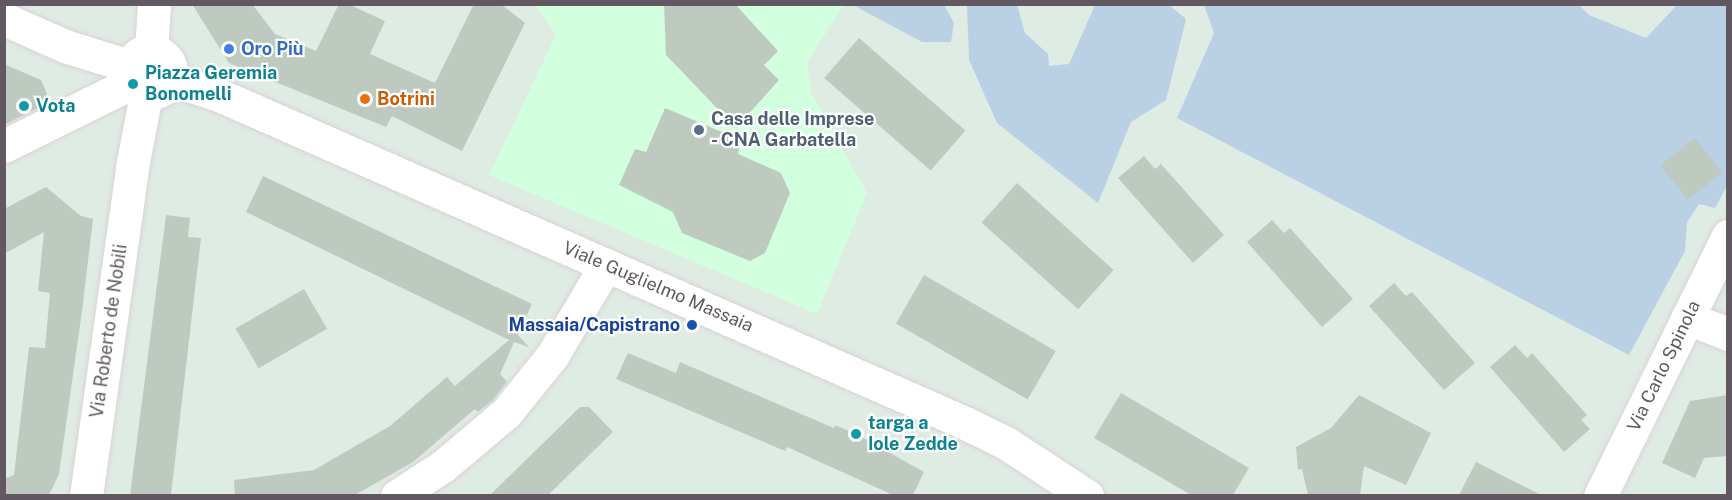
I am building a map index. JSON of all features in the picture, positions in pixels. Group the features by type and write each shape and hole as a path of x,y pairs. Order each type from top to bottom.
{"street":[{"path":"146,74 154,4"},
{"path":"4,19 65,46 146,74"},
{"path":"4,147 63,120 146,74"},
{"name":"Viale Guglielmo Massaia","path":"146,74 219,95 965,423 1006,443 1087,495"},
{"name":"Via Roberto de Nobili","path":"87,495 146,74"},
{"name":"Via Carlo Spinola","path":"1600,495 1728,236"},
{"path":"397,495 443,466 506,413 552,356 606,265"},
{"path":"1687,318 1728,333"}],"shaded area":[{"path":"536,5 844,5 807,62 811,92 867,193 817,314 489,175 556,35"},
{"path":"853,5 944,5 954,23 951,42 922,42"},
{"path":"967,5 1017,5 1025,33 1048,54 1049,66 1069,64 1095,5 1169,5 1186,19 1166,100 1131,122 1098,203 997,123 969,60"},
{"path":"1204,5 1579,5 1589,15 1646,38 1677,5 1727,5 1727,186 1715,208 1699,204 1687,222 1685,251 1629,355 1177,118 1214,33"}],"building":[{"path":"192,4 252,4 275,34 316,51 339,4 348,4 385,21 370,54 435,83 474,4 501,4 525,23 462,151 392,116 386,127 229,63"},
{"path":"664,4 735,4 778,51 764,65 779,80 736,128 666,55"},
{"path":"859,38 965,131 931,171 824,78"},
{"path":"4,64 41,80 47,94 40,107 4,125"},
{"path":"665,108 741,140 738,154 781,173 790,193 765,253 750,261 682,233 673,212 619,185 635,149 646,152"},
{"path":"1695,138 1722,173 1687,200 1660,165"},
{"path":"1144,156 1155,169 1161,164 1224,235 1193,263 1118,178"},
{"path":"263,176 532,304 518,335 529,347 514,342 500,374 507,382 493,400 478,412 475,409 413,462 355,495 235,495 234,480 314,470 390,426 447,377 455,386 509,340 246,212"},
{"path":"1017,183 1114,270 1078,309 982,222"},
{"path":"46,187 81,216 93,219 82,311 59,474 49,495 4,495 4,479 14,475 29,347 45,348 50,293 38,291 44,232 4,254 4,209"},
{"path":"166,215 190,218 188,237 201,238 171,495 130,495"},
{"path":"1272,220 1284,233 1290,228 1353,299 1322,327 1247,242"},
{"path":"924,275 1056,351 1028,399 896,323"},
{"path":"1394,283 1406,296 1412,292 1475,363 1444,390 1369,306"},
{"path":"304,289 327,329 259,368 236,328"},
{"path":"1515,345 1527,358 1532,353 1587,415 1581,420 1590,429 1564,452 1490,367"},
{"path":"628,353 676,373 680,362 834,428 835,425 856,434 924,472 913,495 893,495 787,447 785,451 616,379"},
{"path":"1121,393 1249,468 1233,495 1191,495 1094,438"},
{"path":"1359,395 1431,433 1406,485 1364,466 1360,495 1308,495 1302,469 1298,470 1296,447 1331,428"},
{"path":"1728,395 1728,456 1704,458 1695,478 1662,463 1690,401"},
{"path":"580,407 589,407 613,432 548,495 490,495"},
{"path":"1476,462 1541,495 1459,495"}],"place":[{"name":"Oro Più","path":"229,49"},
{"name":"Piazza Geremia Bonomelli","path":"133,84"},
{"name":"Botrini","path":"365,99"},
{"name":"Vota","path":"24,106"},
{"name":"Casa delle Imprese - CNA Garbatella","path":"699,130"},
{"name":"Massaia/Capistrano","path":"692,325"},
{"name":"targa a Iole Zedde","path":"856,434"}]}
